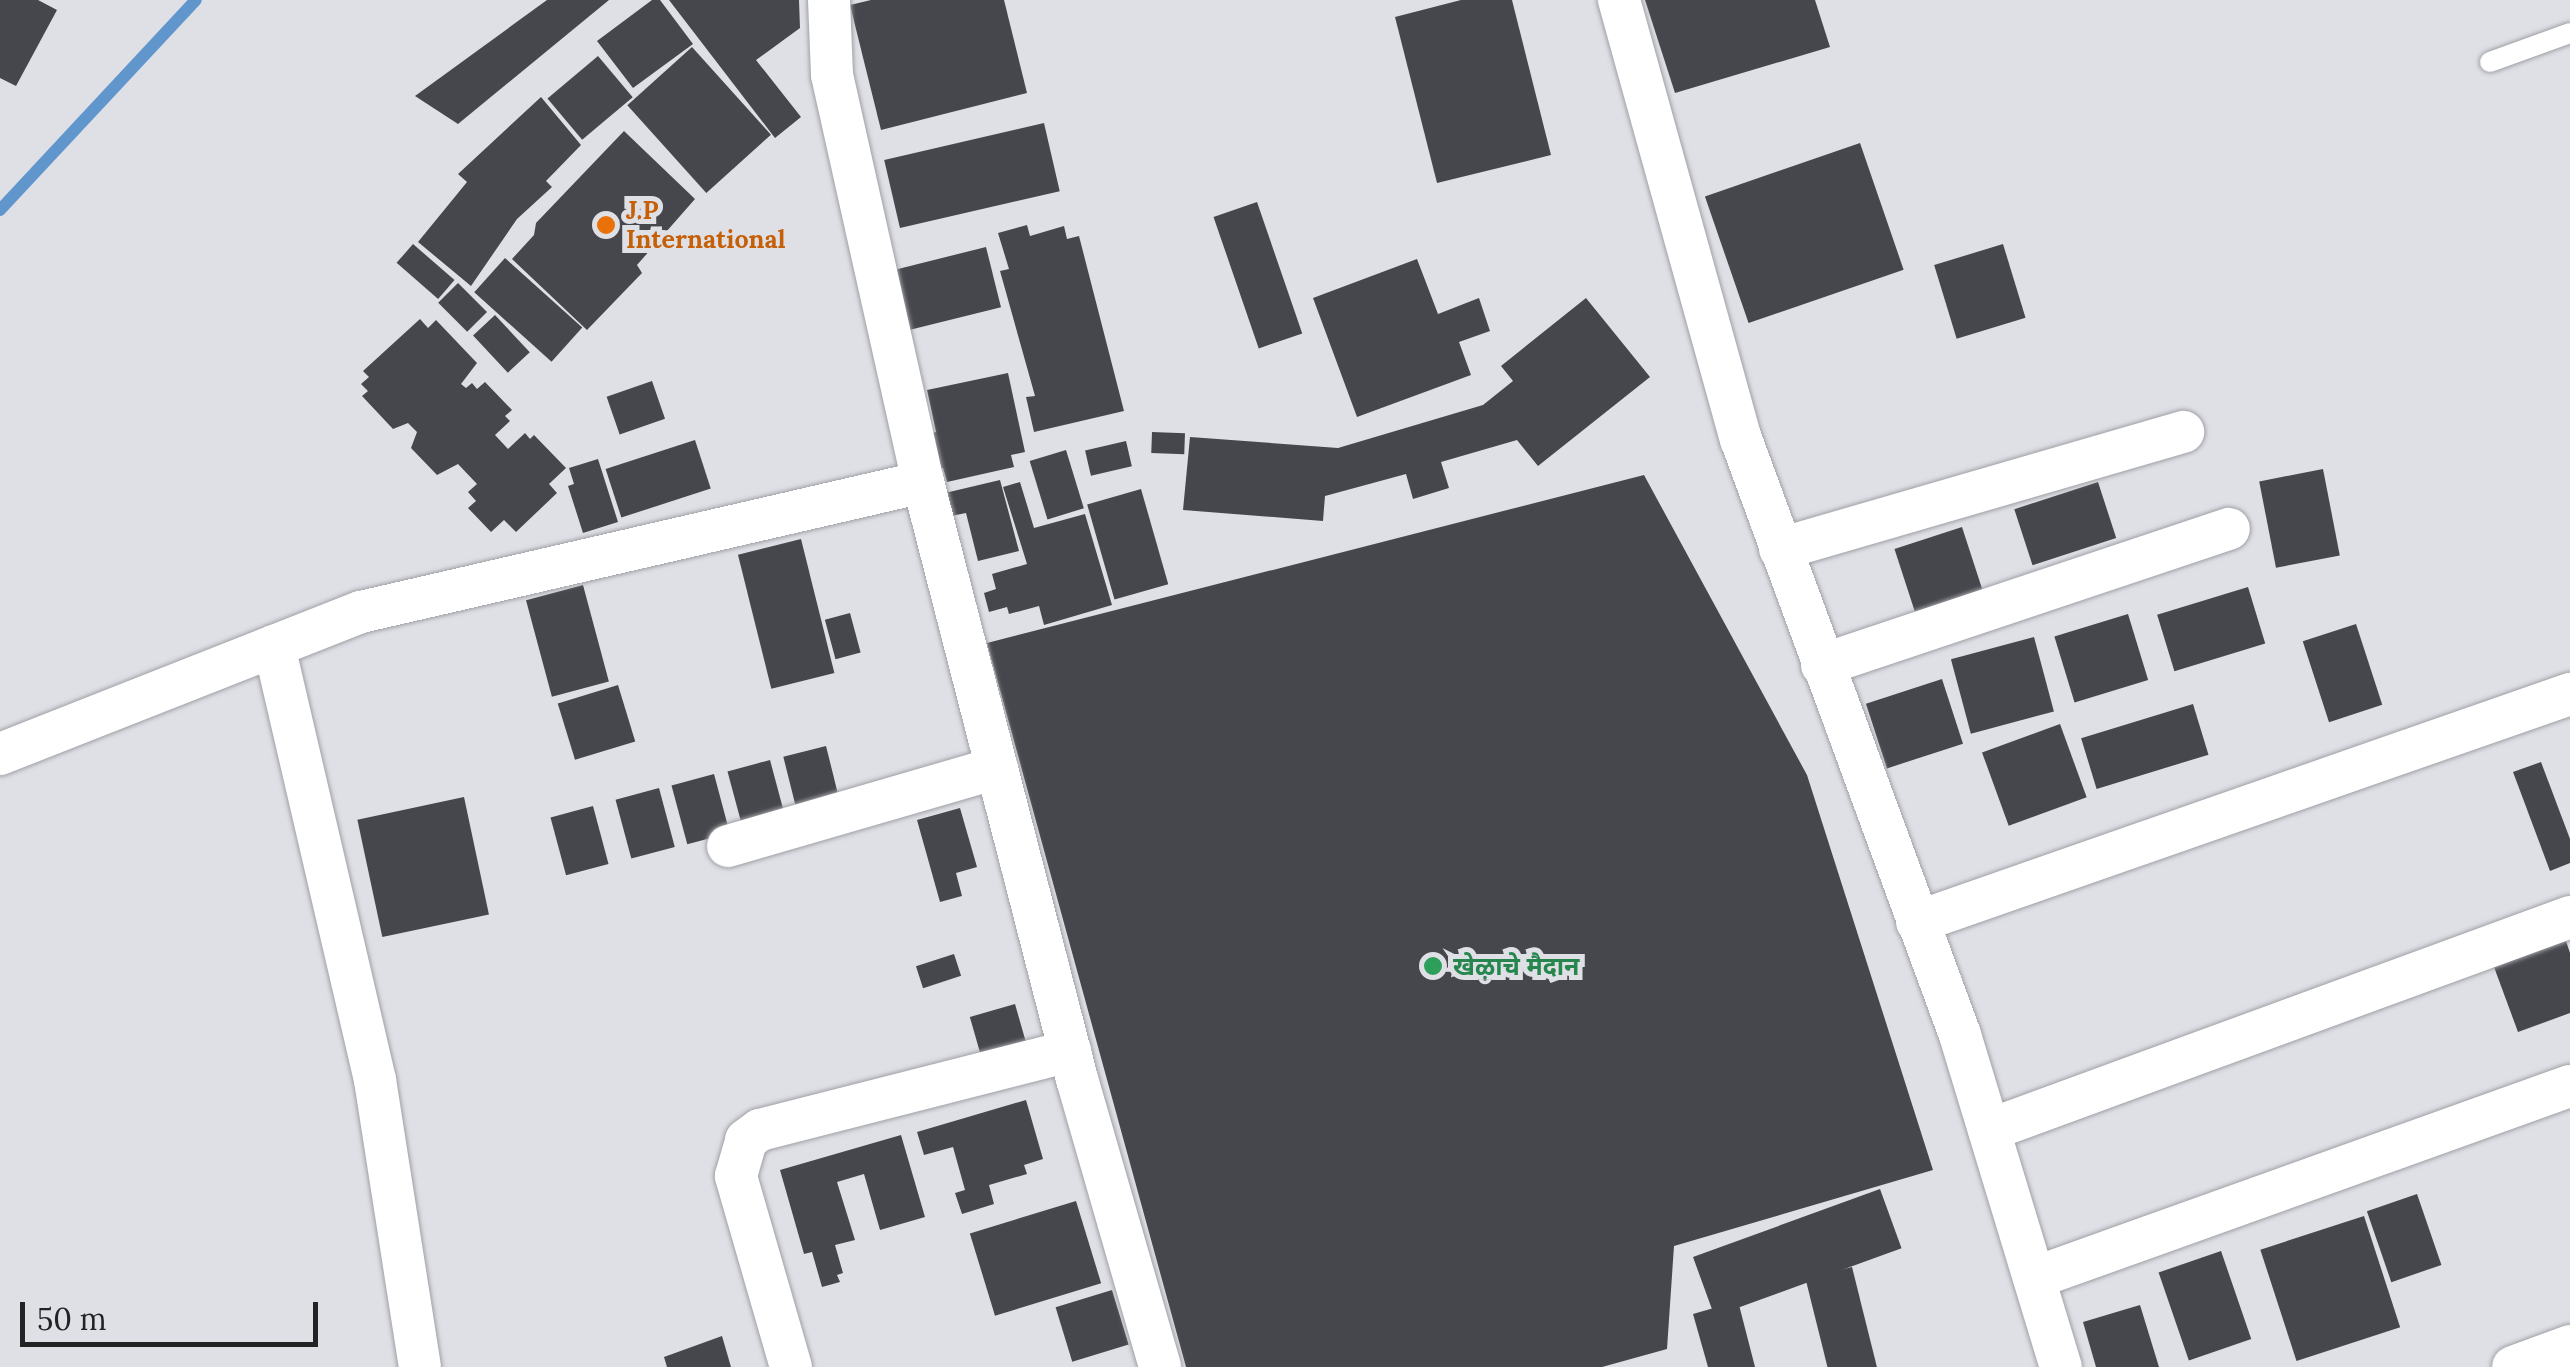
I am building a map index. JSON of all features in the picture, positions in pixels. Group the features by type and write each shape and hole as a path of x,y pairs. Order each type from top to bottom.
{"street":[{"path":"829,0 832,75 923,482 1070,1051 1160,1367"},
{"path":"1620,0 1741,440 1960,1035 2061,1367"},
{"path":"1780,549 2183,432"},
{"path":"0,754 360,612 923,482"},
{"path":"1822,665 2230,529"},
{"path":"274,646 375,1080 420,1367"},
{"path":"1918,922 2570,694"},
{"path":"728,846 997,768"},
{"path":"1989,1130 2570,917"},
{"path":"791,1367 736,1176 746,1140 760,1130 1070,1051"},
{"path":"2034,1278 2570,1086"},
{"path":"2513,1367 2570,1346"}],"lane":[{"path":"2490,62 2570,33"}],"building":[{"path":"0,0 38,0 57,10 16,86 0,78"},
{"path":"547,0 609,0 458,124 415,96"},
{"path":"652,0 660,0 693,44 633,88 597,41"},
{"path":"669,0 799,0 800,28 756,60 801,117 775,138"},
{"path":"871,0 1004,0 1027,93 881,130 850,5"},
{"path":"1461,0 1512,0 1551,155 1437,183 1395,17"},
{"path":"1645,0 1815,0 1830,47 1675,93"},
{"path":"692,47 771,135 706,193 627,105"},
{"path":"598,56 633,97 582,140 547,98"},
{"path":"541,97 581,145 546,181 552,187 517,219 471,286 418,242 467,182 458,174"},
{"path":"1044,123 1060,191 900,228 884,160"},
{"path":"624,131 695,199 637,265 642,273 587,330 512,259 534,235 536,223"},
{"path":"1860,143 1904,270 1749,323 1705,196"},
{"path":"1257,202 1302,333 1259,348 1214,217"},
{"path":"1027,225 1030,236 1064,226 1067,239 1079,236 1124,411 1034,432 1026,397 1035,396 1000,271 1009,269 998,233"},
{"path":"413,244 455,280 438,299 397,263"},
{"path":"2003,244 2026,318 1957,339 1934,265"},
{"path":"986,247 1001,307 899,333 884,272"},
{"path":"505,258 582,328 552,362 474,292"},
{"path":"1417,259 1438,314 1479,298 1490,331 1459,342 1471,375 1357,417 1313,298"},
{"path":"458,283 487,312 467,332 438,303"},
{"path":"1586,298 1650,377 1538,466 1517,440 1441,462 1449,488 1413,499 1406,474 1325,496 1323,521 1183,510 1190,437 1338,448 1483,405 1513,381 1501,366"},
{"path":"495,315 530,352 508,373 473,335"},
{"path":"420,319 428,328 436,320 477,363 461,384 466,388 472,383 477,389 485,382 512,410 505,416 510,421 495,435 508,449 525,433 530,439 534,435 566,468 549,484 557,493 516,532 504,520 491,532 468,508 476,501 468,492 477,484 458,464 437,475 411,448 417,432 408,423 393,429 362,396 368,391 361,384 369,377 363,371"},
{"path":"1008,373 1025,452 1011,455 1014,467 947,482 943,468 931,471 924,435 936,432 927,390"},
{"path":"652,381 665,419 620,434 607,397"},
{"path":"1152,432 1185,433 1184,454 1151,453"},
{"path":"695,440 711,489 621,518 606,469"},
{"path":"1126,441 1132,466 1091,476 1085,450"},
{"path":"1066,450 1084,508 1047,519 1030,461"},
{"path":"598,459 618,522 583,533 568,486 574,484 569,468"},
{"path":"2323,469 2340,555 2276,568 2259,481"},
{"path":"1644,475 1807,775 1933,1170 1674,1246 1667,1349 1602,1367 1186,1367 987,643"},
{"path":"1000,480 1019,551 978,561 966,513 951,516 945,493"},
{"path":"1020,482 1034,528 1085,514 1112,605 1044,625 1039,606 1009,614 1007,607 989,612 984,593 996,589 992,574 1027,564 1003,487"},
{"path":"2098,482 2116,538 2033,565 2014,509"},
{"path":"1141,489 1168,584 1114,600 1087,504"},
{"path":"1962,527 1982,590 1915,612 1894,549"},
{"path":"801,539 834,673 771,689 738,555"},
{"path":"583,585 609,682 552,697 526,600"},
{"path":"2248,587 2265,643 2174,671 2157,615"},
{"path":"850,613 861,653 835,659 825,620"},
{"path":"2128,614 2148,680 2075,702 2054,637"},
{"path":"2356,624 2382,705 2329,722 2303,641"},
{"path":"2034,637 2054,711 1971,734 1951,659"},
{"path":"1942,679 1963,744 1887,768 1866,704"},
{"path":"618,685 635,741 575,760 558,703"},
{"path":"2193,704 2208,755 2097,789 2081,738"},
{"path":"2060,724 2087,797 2009,826 1982,752"},
{"path":"826,746 841,805 798,816 783,757"},
{"path":"770,760 786,819 743,830 727,771"},
{"path":"2541,762 2570,839 2570,863 2550,871 2513,772"},
{"path":"714,774 730,833 687,844 671,785"},
{"path":"659,788 675,847 631,859 616,800"},
{"path":"464,797 489,914 382,937 357,820"},
{"path":"593,806 609,864 566,875 550,817"},
{"path":"960,808 977,867 956,873 962,896 940,902 917,820"},
{"path":"2566,941 2570,953 2570,1013 2518,1032 2494,967"},
{"path":"954,954 961,976 923,988 916,966"},
{"path":"1015,1004 1030,1056 985,1069 970,1017"},
{"path":"1026,1100 1043,1159 1024,1165 1027,1174 989,1185 994,1204 962,1214 955,1193 965,1190 953,1147 924,1155 917,1132"},
{"path":"901,1135 925,1217 880,1230 864,1174 837,1182 855,1240 835,1245 843,1273 837,1275 840,1282 822,1287 812,1252 804,1254 780,1170"},
{"path":"1880,1189 1902,1248 1715,1316 1693,1257"},
{"path":"2417,1194 2441,1265 2391,1282 2367,1211"},
{"path":"1076,1201 1101,1283 995,1316 970,1233"},
{"path":"2364,1216 2400,1327 2296,1361 2260,1250"},
{"path":"2221,1251 2251,1339 2189,1360 2159,1272"},
{"path":"1852,1267 1877,1367 1827,1367 1805,1279"},
{"path":"1112,1290 1129,1345 1072,1362 1056,1307"},
{"path":"1738,1301 1755,1367 1708,1367 1693,1314"},
{"path":"2140,1305 2159,1367 2096,1367 2083,1322"},
{"path":"722,1336 731,1367 667,1367 664,1357"}],"waterway":[{"path":"0,210 196,0"}],"place":[{"name":"J.P International","path":"606,225"},
{"name":"खेऴाचे मैदान","path":"1433,966"}]}
